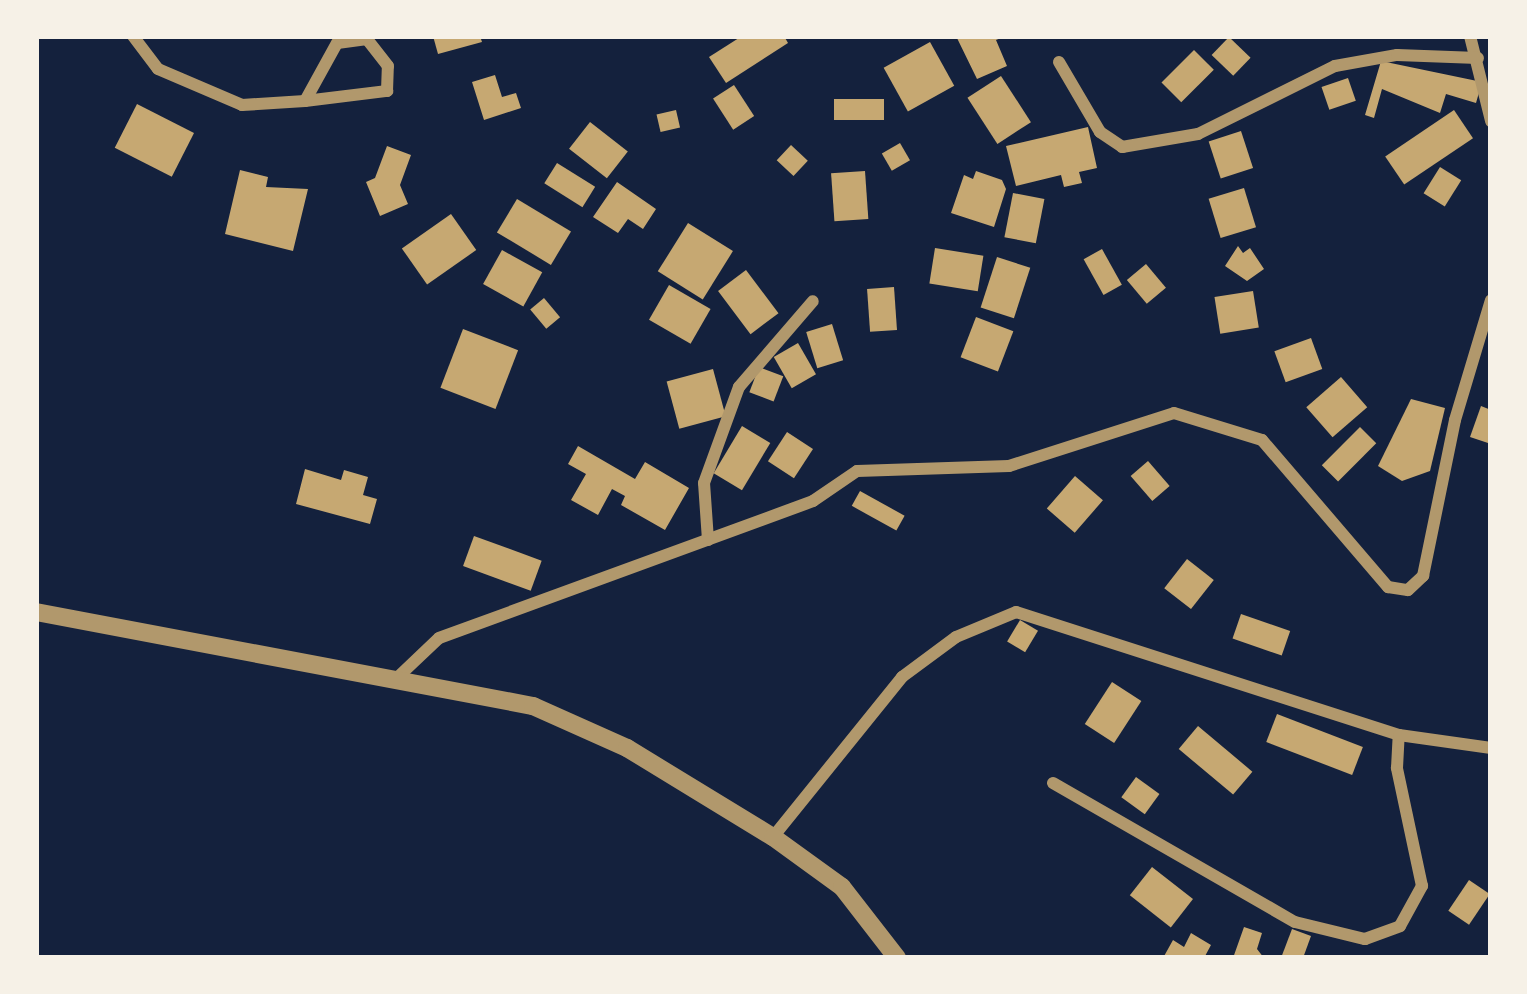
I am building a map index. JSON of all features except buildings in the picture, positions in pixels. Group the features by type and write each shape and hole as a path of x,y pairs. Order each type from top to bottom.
{"street":[{"path":"133,36 158,68 242,105 305,100 387,91 388,66 367,39 337,44 305,100"},
{"path":"1470,36 1491,122"},
{"path":"1059,62 1100,132 1122,147 1198,134 1334,66 1397,55 1478,58"},
{"path":"399,676 439,638 813,501 876,464 1009,466 1174,413 1262,440 1388,587 1408,590 1423,576 1455,420 1491,300"},
{"path":"708,540 704,483 739,387 813,301"},
{"path":"36,612 399,676 533,706 627,748 773,837 842,887 897,958"},
{"path":"773,837 902,677 956,637 1016,612 1399,735 1491,748"},
{"path":"1053,783 1294,922 1365,940 1400,926 1422,886 1397,768 1399,735"}]}
